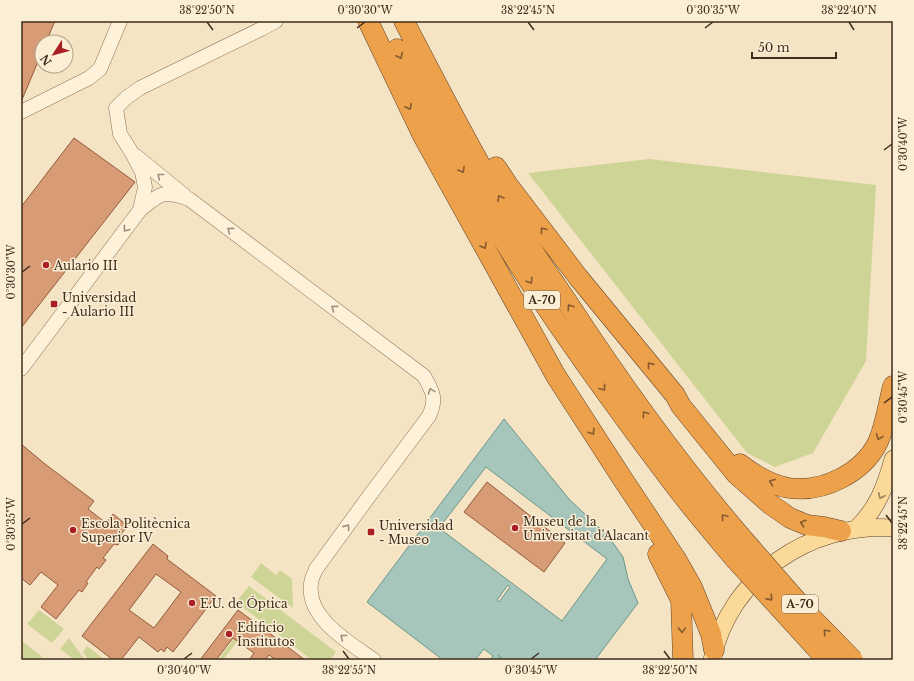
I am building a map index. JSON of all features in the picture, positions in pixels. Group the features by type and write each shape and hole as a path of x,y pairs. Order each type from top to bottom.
{"highway":[{"path":"368,21 423,136 556,376 676,559 688,580 711,634 711,657"},
{"name":"A-70","path":"382,21 465,176 520,266 587,366 677,489 811,617 853,660"},
{"name":"A-70","path":"404,21 442,96 487,176 511,216 594,344 673,452 725,518 742,552 827,660"},
{"path":"442,96 472,130 508,185 578,277 675,395 681,406 736,474 770,504 790,518 807,525 849,530"},
{"path":"675,395 685,403 724,449 751,473 770,482 789,488 810,488 824,486 837,480 854,470 868,457 878,442 886,420 893,386"},
{"path":"622,478 643,529 666,568 681,600 683,660"}],"main road":[{"path":"849,530 864,521 878,502 887,482 893,459"},
{"path":"711,657 724,624 736,605 746,590 772,565 811,541 849,530 877,527 893,528"}],"street":[{"path":"21,112 89,78 100,68 120,21"},
{"path":"140,210 145,187 142,172 120,134 116,108 126,98 140,88 276,21"},
{"path":"132,153 189,199 424,376 432,390 434,399 433,407 429,416 316,569 311,582 310,591 313,603 324,622 374,660"},
{"path":"22,365 140,210 158,195 173,194 189,199"}],"green space":[{"path":"649,159 876,185 866,361 813,453 775,467 747,453 528,173"},
{"path":"261,563 276,575 280,570 292,579 293,608 251,577"},
{"path":"249,586 336,652 330,660 312,660 236,602"},
{"path":"39,610 64,629 52,643 27,624"},
{"path":"69,638 85,660 75,660 60,649"},
{"path":"235,638 238,640 223,660 218,660"},
{"path":"21,640 42,657 40,660 21,660"},
{"path":"87,646 105,660 89,660 83,652"}],"water":[{"path":"504,419 569,499 608,536 623,557 628,579 638,603 595,660 504,660 498,655 502,660 490,660 493,656 484,649 475,660 443,660 367,602","holes":["486,467 607,559 562,621 439,528","508,585 510,587 499,602 497,600"]}],"building":[{"path":"21,21 55,21 49,34 34,34 34,71 21,102"},
{"name":"Aulario III","path":"74,138 135,182 21,328 21,207"},
{"name":"Escola Politècnica Superior IV","path":"21,444 94,501 88,509 106,523 113,514 128,526 121,534 124,536 118,545 114,544 103,558 106,560 99,569 97,567 86,582 88,583 82,592 79,590 56,619 41,607 58,585 41,572 30,585 21,578"},
{"name":"Museu de la Universitat d'Alacant","path":"487,482 565,543 544,572 464,512"},
{"name":"E.U. de Óptica","path":"153,544 168,556 167,559 216,596 173,652 167,647 164,652 161,649 158,652 139,637 121,660 113,660 82,636","holes":["156,574 181,592 154,628 129,610"]},
{"path":"238,610 305,660 276,660 269,655 265,660 249,660 254,653 233,638 216,660 200,660"}],"place":[{"name":"Aulario III","path":"46,265"},
{"name":"Universidad - Aulario III","path":"54,304"},
{"name":"Museu de la Universitat d'Alacant","path":"515,528"},
{"name":"Escola Politècnica Superior IV","path":"73,530"},
{"name":"Universidad - Museo","path":"371,532"},
{"name":"E.U. de Óptica","path":"192,603"},
{"name":"Edificio Institutos","path":"229,634"}]}
